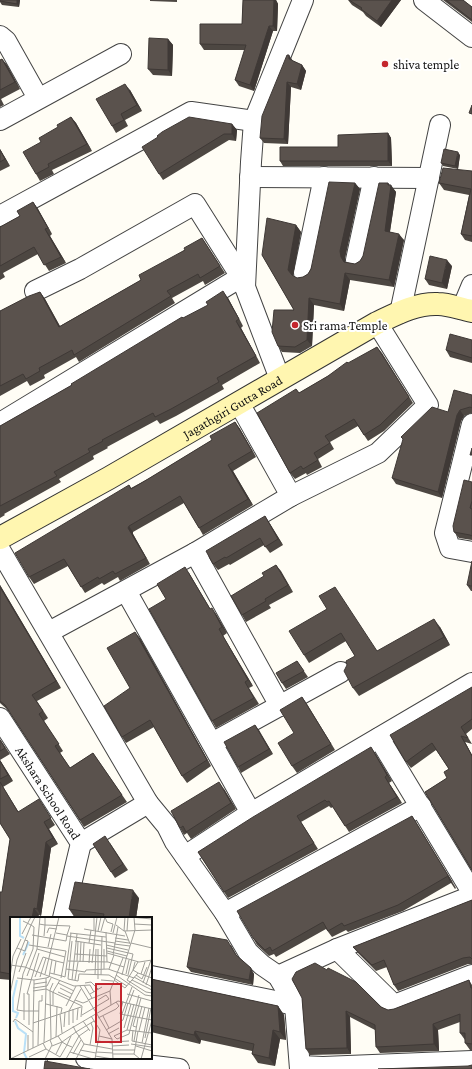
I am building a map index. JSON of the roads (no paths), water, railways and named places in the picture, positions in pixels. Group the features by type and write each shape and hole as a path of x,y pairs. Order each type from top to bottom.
{"street":[{"path":"243,282 254,121 303,0"},
{"path":"424,0 472,37"},
{"path":"0,36 6,41 38,98"},
{"path":"0,120 121,54"},
{"path":"0,216 191,112 254,121"},
{"path":"400,313 440,125"},
{"path":"250,177 429,178"},
{"path":"304,273 324,177"},
{"path":"356,260 374,177"},
{"path":"35,291 80,269 195,204 243,282 280,379"},
{"path":"0,423 243,282"},
{"path":"467,310 472,285"},
{"name":"Jagathgiri Gutta Road","path":"0,538 378,323 400,313 428,304 439,304 467,310"},
{"path":"48,632 195,553 291,496 378,453 428,405 378,323"},
{"path":"239,403 291,496"},
{"path":"472,424 446,533 450,548 472,552"},
{"path":"0,550 148,803 167,826 185,856 225,913 248,952 262,965 278,976 295,1005 300,1068 472,1061"},
{"path":"195,553 280,706"},
{"path":"126,591 252,813"},
{"path":"212,743 341,672"},
{"path":"185,856 252,813 472,683"},
{"name":"Akshara School Road","path":"0,718 81,843 63,917"},
{"path":"379,738 472,892"},
{"path":"81,843 148,803"},
{"path":"225,913 420,806"},
{"path":"278,976 337,949 472,896"},
{"path":"337,949 394,1005 472,975"},
{"path":"152,976 295,1005"},
{"path":"36,1069 37,1059"},
{"path":"94,1059 179,1069"}],"place":[{"name":"shiva temple","path":"385,64"},
{"name":"Sri rama Temple","path":"295,325"}]}
